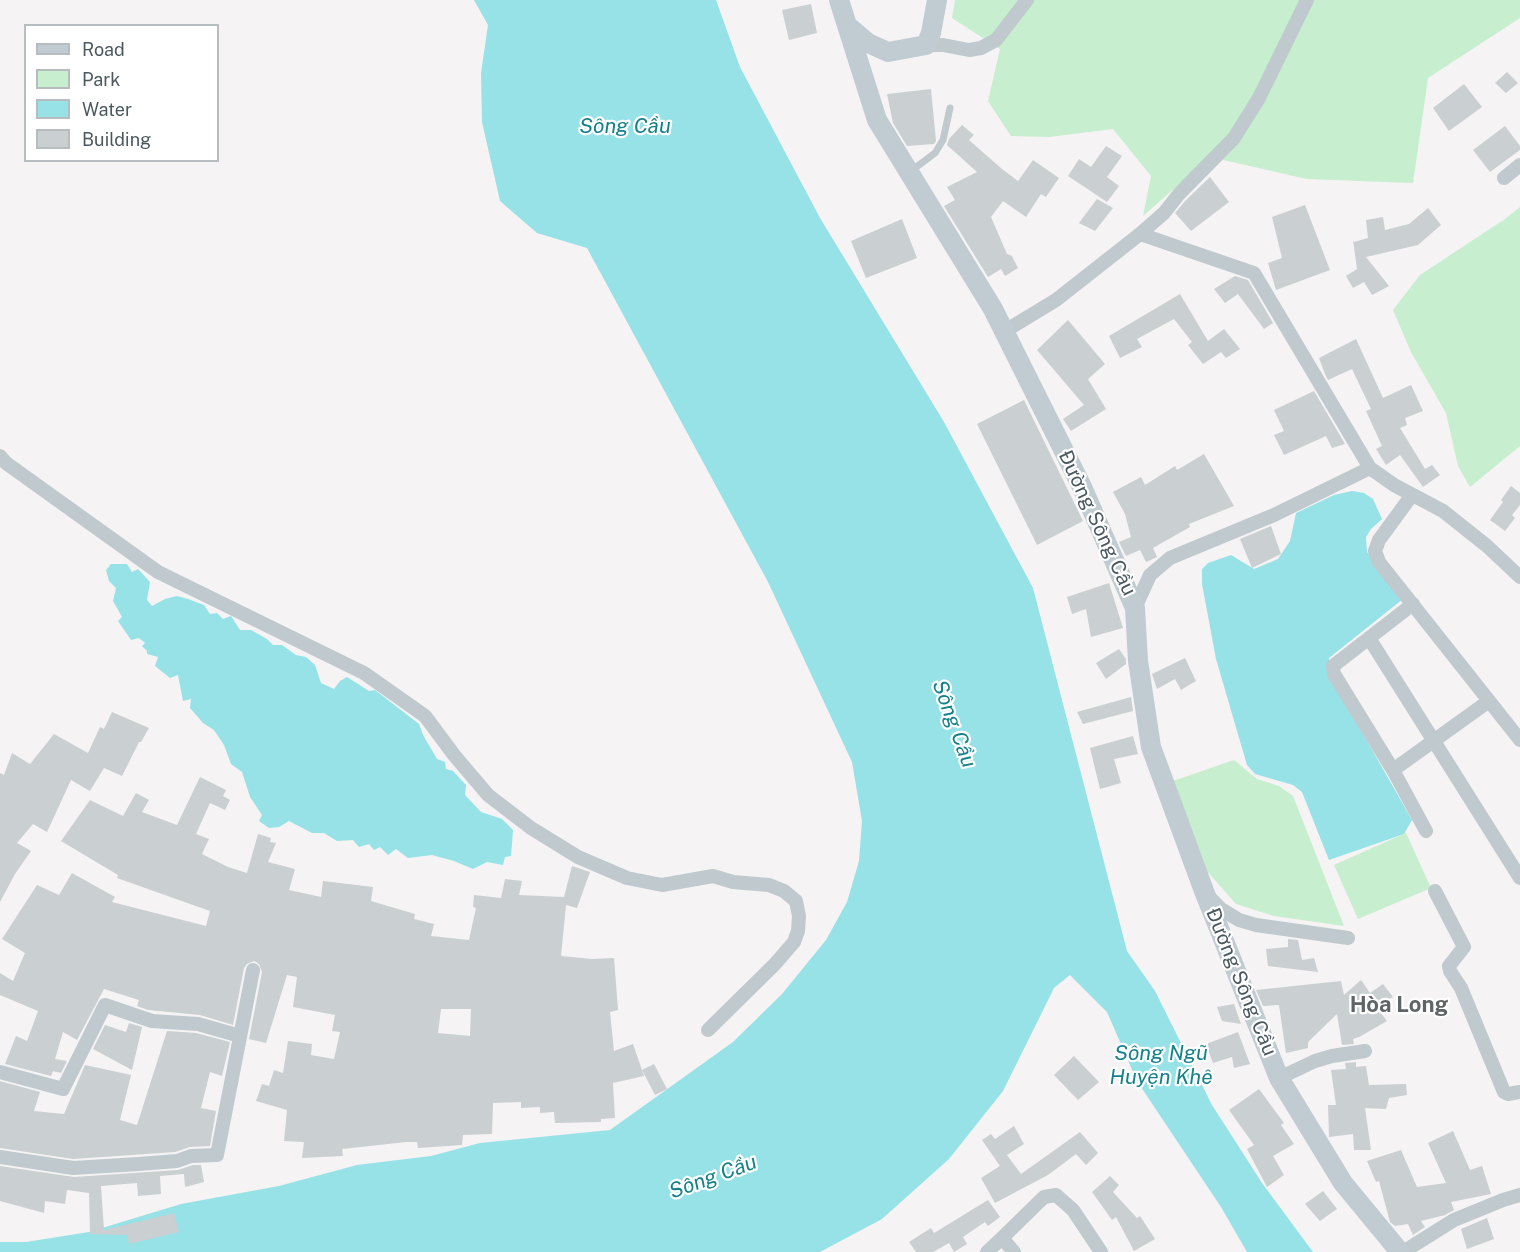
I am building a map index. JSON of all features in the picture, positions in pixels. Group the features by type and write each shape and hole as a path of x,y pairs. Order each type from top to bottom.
{"main road":[{"name":"Đường Sông Cầu","path":"839,0 877,120 1005,331 1082,487 1135,608 1138,661 1150,747 1204,891 1279,1078 1343,1183 1401,1252"},
{"path":"848,26 868,43 888,52 926,45 931,33 937,0"}],"street":[{"path":"926,45 943,45 969,50 981,48 996,40 1027,0"},
{"path":"1005,331 1056,300 1140,234 1164,213 1179,194 1234,138 1245,123 1279,60 1307,0"},
{"path":"1504,178 1520,165"},
{"path":"1140,234 1254,273 1370,468 1394,485 1443,511 1517,568"},
{"path":"2,463 158,572 364,673 425,716 488,795 531,828 578,857 627,878 662,885 713,876 733,882 770,885 784,891 796,901 799,916 798,931 794,942 708,1030"},
{"path":"1135,608 1150,575 1170,558 1274,515 1370,468"},
{"path":"1412,495 1379,540 1375,550 1379,562 1520,740"},
{"path":"1413,604 1333,666 1334,674 1393,770 1426,831"},
{"path":"1369,638 1520,878"},
{"path":"1393,770 1489,700"},
{"path":"1204,891 1221,909 1239,920 1256,925 1347,938"},
{"path":"1435,891 1464,947 1449,966 1450,971 1461,988 1504,1092 1508,1095 1520,1092"},
{"path":"0,1157 73,1168 168,1162 191,1156 217,1155 253,970"},
{"path":"0,1072 63,1089 105,1005 152,1021 198,1024 240,1036"},
{"path":"1279,1078 1315,1061 1332,1056 1365,1052"},
{"path":"987,1252 1044,1197 1056,1195 1073,1210 1101,1252"},
{"path":"1401,1252 1454,1220 1520,1195"},
{"path":"1002,1238 1014,1252"}],"lane":[{"path":"910,171 935,153 939,147 943,140 950,108"}],"green space":[{"path":"955,0 1520,0 1520,18 1428,78 1413,183 1307,179 1210,157 1143,216 1151,176 1113,129 1049,137 1011,136 988,101 1000,49 952,18"},
{"path":"1520,207 1520,446 1470,487 1458,466 1446,413 1411,352 1393,310 1420,275"},
{"path":"1234,760 1257,779 1279,786 1293,796 1344,926 1274,916 1236,904 1207,871 1173,781"},
{"path":"1406,833 1431,888 1358,919 1334,865"}],"water":[{"name":"Sông Cầu","path":"474,0 716,0 740,67 820,218 944,422 1033,588 1127,951 1155,991 1212,1105 1262,1183 1313,1252 1247,1252 1221,1207 1137,1081 1107,1012 1070,975 1054,988 1003,1091 949,1159 882,1219 820,1252 0,1252 0,1242 26,1242 89,1232 181,1204 279,1186 357,1165 431,1156 480,1143 610,1130 733,1042 782,994 826,940 847,902 859,861 862,821 852,762 768,582 587,248 537,233 500,201 482,122 481,73 488,25"},
{"path":"1352,491 1364,493 1373,499 1382,519 1366,537 1367,552 1403,599 1329,658 1329,674 1412,820 1404,834 1329,860 1302,792 1293,785 1255,774 1247,765 1216,659 1202,584 1202,569 1208,563 1231,555 1254,569 1278,559 1290,541 1296,513 1334,495"},
{"path":"111,564 127,564 132,572 138,569 150,582 147,600 152,606 177,596 204,605 210,614 217,613 223,619 231,616 240,630 251,630 273,645 282,645 296,655 306,657 315,665 321,683 334,689 340,681 347,677 369,691 375,690 419,724 437,759 445,762 446,769 453,771 466,785 465,795 481,812 502,819 513,830 511,856 505,857 503,865 487,862 473,869 432,855 408,858 396,849 388,855 380,847 374,850 369,844 359,847 353,840 337,841 324,833 312,833 289,821 279,827 269,828 259,821 262,815 250,797 242,772 231,764 224,745 214,730 203,723 190,708 191,699 183,701 178,675 170,678 155,666 158,657 147,654 142,646 145,643 139,638 131,640 118,621 122,617 113,601 116,588 109,581 106,570"}],"building":[{"path":"811,4 817,33 789,40 782,10"},
{"path":"1507,72 1518,83 1506,93 1495,83"},
{"path":"1464,84 1482,107 1449,131 1433,108"},
{"path":"931,89 936,141 934,144 907,146 893,123 887,94"},
{"path":"962,125 974,135 969,140 1018,181 1033,160 1059,178 1046,197 1041,194 1026,217 1003,201 991,217 1007,254 1012,256 1018,268 1005,276 1001,269 988,277 944,206 955,200 947,187 977,172 947,145 949,139"},
{"path":"1505,126 1520,146 1520,150 1490,172 1473,150"},
{"path":"1106,146 1122,156 1107,177 1119,186 1107,202 1068,176 1079,159 1091,167"},
{"path":"1210,177 1229,202 1191,231 1175,213"},
{"path":"1097,199 1113,208 1095,231 1079,223"},
{"path":"1305,205 1330,270 1276,290 1268,263 1282,258 1272,217"},
{"path":"1428,208 1441,225 1418,245 1366,257 1389,286 1372,295 1364,282 1353,288 1346,276 1357,269 1353,240 1354,242 1368,238 1366,220 1383,217 1385,230 1409,224"},
{"path":"902,219 917,258 866,278 851,241"},
{"path":"1235,276 1248,280 1273,323 1264,329 1238,294 1225,303 1214,289"},
{"path":"1180,294 1208,341 1224,329 1240,349 1226,358 1221,352 1203,364 1188,345 1192,342 1174,319 1137,339 1142,347 1120,358 1109,336"},
{"path":"1068,320 1105,364 1088,379 1106,409 1071,431 1063,419 1084,405 1037,350"},
{"path":"1356,339 1383,398 1411,385 1423,411 1405,418 1407,425 1400,428 1425,469 1432,465 1440,475 1423,487 1400,455 1386,465 1376,449 1382,446 1366,411 1371,409 1352,369 1328,380 1325,374 1319,358"},
{"path":"1314,391 1345,444 1332,448 1326,436 1284,455 1274,435 1284,431 1274,410"},
{"path":"1024,400 1083,521 1037,545 977,424"},
{"path":"1204,454 1234,506 1189,524 1190,527 1153,548 1157,557 1146,562 1140,550 1126,556 1119,542 1131,537 1125,514 1113,492 1141,477 1145,485 1175,466 1177,470"},
{"path":"1511,486 1520,493 1520,505 1512,515 1515,518 1505,531 1490,520"},
{"path":"1271,526 1281,554 1252,568 1240,539"},
{"path":"1109,583 1123,628 1091,637 1086,609 1072,614 1067,597"},
{"path":"1119,649 1126,659 1126,664 1106,679 1096,663"},
{"path":"1185,658 1196,681 1181,690 1175,679 1157,689 1152,674"},
{"path":"1131,697 1133,711 1083,724 1077,712"},
{"path":"112,712 149,728 139,742 122,776 104,768 90,791 71,780 47,832 33,824 17,843 31,851 0,902 0,773 4,775 12,753 30,764 54,734 88,753 100,727 104,729"},
{"path":"1133,736 1138,754 1114,759 1121,783 1100,789 1090,748"},
{"path":"200,777 226,790 223,796 230,800 225,810 210,803 196,834 209,839 202,854 228,867 247,873 258,834 271,838 270,842 276,843 268,862 295,869 289,890 321,897 323,881 373,887 371,901 415,914 414,919 434,924 431,936 469,940 476,908 473,907 474,895 501,898 505,879 522,881 519,895 564,897 572,866 590,872 577,908 566,905 561,956 592,959 614,958 618,1010 610,1012 614,1051 633,1044 644,1076 613,1083 615,1118 601,1119 601,1122 555,1123 554,1112 540,1113 540,1107 521,1108 521,1102 493,1103 492,1134 463,1135 462,1145 418,1148 417,1142 406,1142 342,1149 343,1156 302,1158 304,1142 284,1141 287,1110 256,1101 262,1084 269,1086 274,1070 283,1073 288,1041 312,1044 311,1055 334,1059 340,1032 332,1031 335,1015 293,1007 297,977 287,975 266,1043 249,1039 262,972 259,964 254,961 244,968 233,1025 200,1015 148,1010 137,1006 139,1000 104,989 77,1040 63,1032 55,1059 67,1061 61,1073 53,1071 51,1076 5,1064 16,1036 27,1041 38,1011 0,995 0,973 13,981 25,953 2,939 37,885 59,895 72,873 115,897 112,902 206,926 210,911 117,878 118,875 61,841 90,800 123,816 136,793 149,800 142,812 177,825","holes":["441,1009 471,1009 470,1036 438,1033"]},
{"path":"1288,939 1298,940 1302,960 1314,958 1318,972 1268,966 1266,949 1288,947"},
{"path":"1361,980 1370,993 1383,984 1393,997 1375,1006 1387,1021 1353,1039 1354,1044 1342,1045 1337,1014 1308,1042 1308,1048 1286,1053 1279,1005 1263,1006 1256,990 1341,981 1344,995"},
{"path":"1234,1004 1241,1024 1222,1021 1217,1007"},
{"path":"129,1023 142,1027 132,1070 93,1049 105,1025 126,1032"},
{"path":"167,1031 196,1033 230,1042 222,1076 210,1072 201,1108 216,1111 210,1146 190,1147 175,1152 73,1159 0,1148 0,1081 40,1092 34,1111 64,1114 85,1065 131,1075 120,1120 137,1125"},
{"path":"1238,1032 1250,1064 1234,1068 1232,1057 1213,1063 1206,1044"},
{"path":"1074,1056 1099,1082 1078,1100 1054,1075"},
{"path":"1356,1062 1356,1067 1366,1066 1369,1085 1406,1084 1407,1095 1389,1098 1386,1109 1365,1108 1371,1150 1354,1150 1353,1134 1329,1137 1328,1105 1336,1105 1331,1070 1346,1069 1345,1063"},
{"path":"654,1064 667,1089 655,1095 642,1070"},
{"path":"1259,1089 1284,1123 1281,1125 1294,1144 1273,1156 1284,1175 1267,1187 1247,1149 1254,1145 1229,1110"},
{"path":"1014,1126 1024,1144 1007,1155 1021,1174 1080,1132 1098,1153 1086,1165 1076,1154 1048,1175 995,1203 981,1178 1000,1166 982,1140 991,1134 995,1139"},
{"path":"1453,1131 1470,1170 1482,1166 1491,1194 1451,1202 1454,1210 1445,1215 1421,1221 1425,1227 1413,1235 1408,1224 1395,1226 1390,1222 1379,1181 1376,1182 1367,1161 1401,1150 1417,1187 1446,1183 1428,1143"},
{"path":"201,1165 204,1182 185,1187 184,1174 160,1176 161,1194 138,1196 137,1183 101,1186 104,1230 174,1213 179,1232 129,1244 127,1235 90,1234 89,1193 67,1190 65,1204 45,1201 44,1213 0,1201 0,1166 74,1177 178,1170"},
{"path":"1110,1176 1119,1185 1113,1192 1137,1218 1140,1216 1155,1239 1134,1251 1116,1217 1112,1220 1092,1192"},
{"path":"1323,1191 1337,1209 1320,1221 1305,1204"},
{"path":"988,1200 1000,1217 988,1226 985,1222 963,1237 967,1244 954,1252 949,1243 933,1252 916,1252 909,1242 931,1228 934,1233"},
{"path":"1487,1218 1494,1239 1467,1249 1461,1229"}],"district":[{"name":"Hòa Long","path":"1399,1005"}],"water label":[{"name":"Sông Ngũ Huyện Khê","path":"1161,1066"}]}
